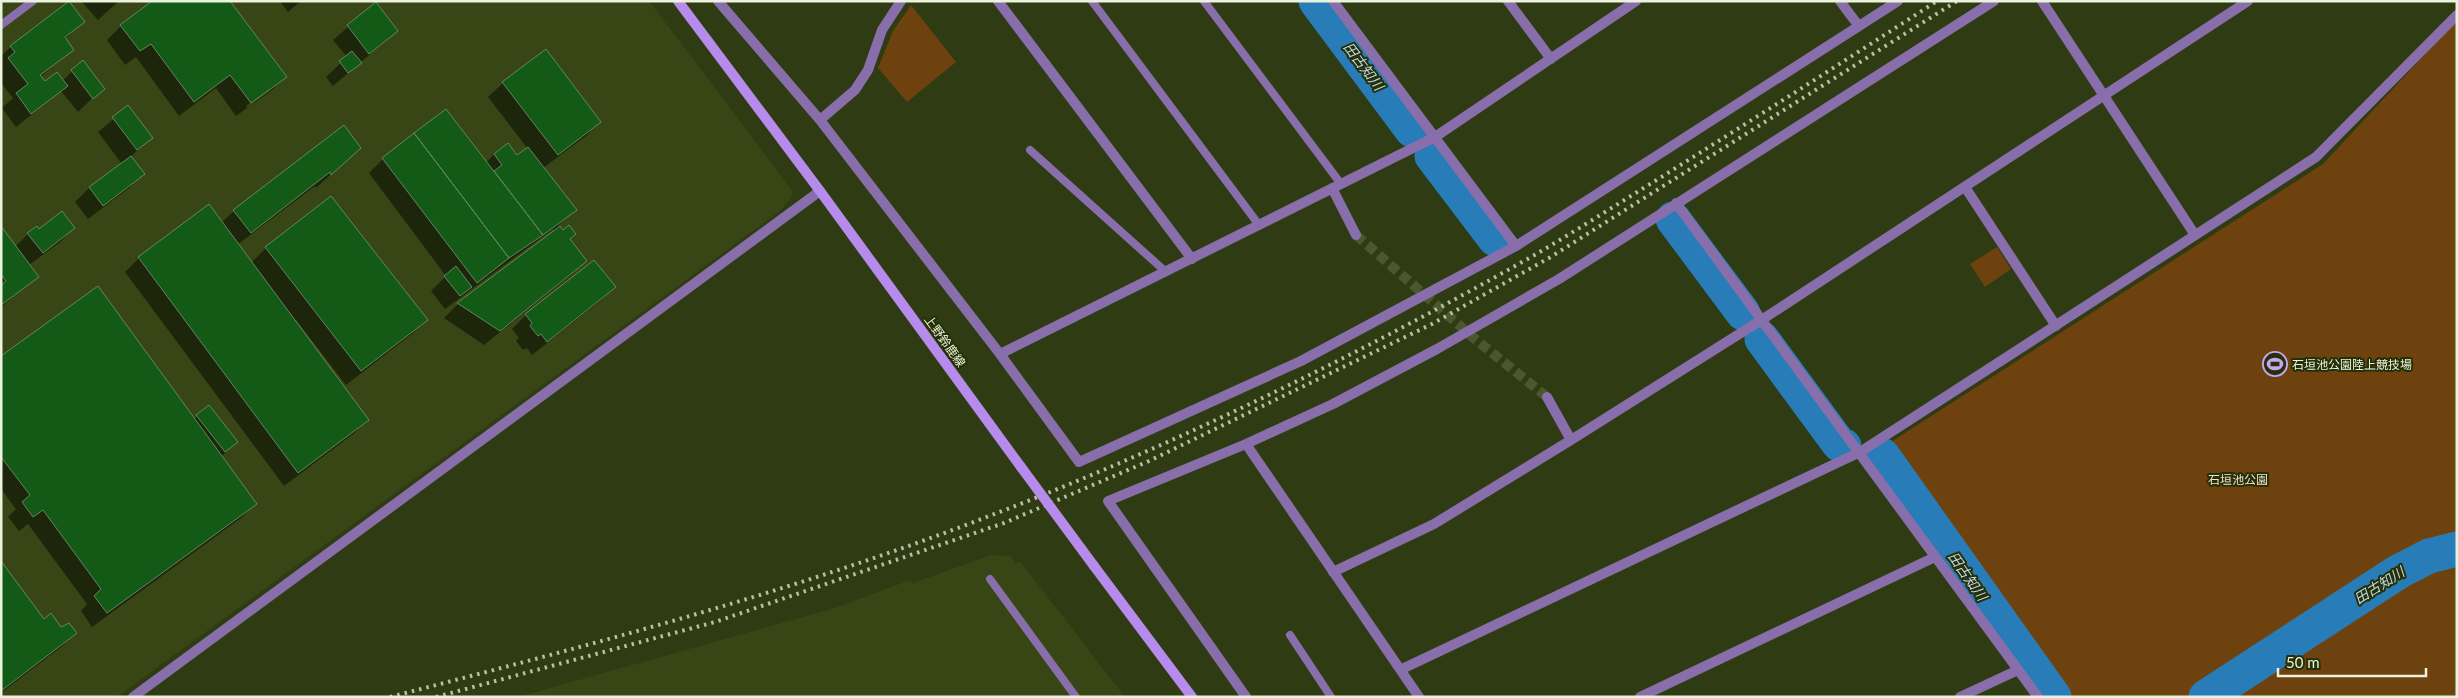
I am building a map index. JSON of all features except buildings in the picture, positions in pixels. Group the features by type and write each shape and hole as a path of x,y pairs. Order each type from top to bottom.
{"main road":[{"name":"上野鈴鹿線","path":"678,1 1192,697"}],"street":[{"path":"718,1 820,120 1000,354 1079,462 1301,361 1516,246 1898,1"},
{"path":"820,120 855,90 868,70 882,30 901,1"},
{"path":"998,1 1192,259"},
{"path":"1333,1 1516,246"},
{"path":"1508,1 1551,59"},
{"path":"1000,354 1435,137 1636,1"},
{"path":"1840,1 1858,25"},
{"path":"1246,697 1108,502 1246,444 1332,404 1437,349 1559,279 1994,1"},
{"path":"2042,1 2194,235"},
{"path":"1333,572 1434,524 1571,440 1763,319 2248,1"},
{"path":"1402,669 1860,452 2316,157 2457,15"},
{"path":"1336,186 1356,235"},
{"path":"1965,187 2056,326"},
{"path":"133,697 820,191"},
{"path":"1676,203 1763,319 1935,558 2038,697"},
{"path":"1547,397 1571,440"},
{"path":"1246,444 1402,669 1419,697"},
{"path":"1640,697 1935,558"},
{"path":"1960,697 2018,670"}],"lane":[{"path":"1,25 33,1"},
{"path":"1092,1 1259,225"},
{"path":"1204,1 1336,186"},
{"path":"1030,150 1166,272"},
{"path":"990,579 1076,697"},
{"path":"1290,635 1331,697"}],"shaded area":[{"path":"1,1 649,1 792,190 792,196 780,211 117,697 1,697"},
{"path":"991,555 1010,556 1016,564 1020,561 1125,697 518,697 835,608 910,580 913,583"}],"green space":[{"path":"911,5 956,62 907,102 878,68 893,31"},
{"name":"石垣池公園","path":"2457,20 2457,697 2054,697 1880,462 1880,449 2323,164"},
{"path":"1997,247 2011,269 1985,287 1970,264"}],"waterway":[{"name":"田古知川","path":"1316,1 1412,130"},
{"name":"田古知川","path":"1432,156 1495,239"},
{"name":"田古知川","path":"1673,219 1743,313"},
{"name":"田古知川","path":"1762,339 1839,444 1844,446"},
{"name":"田古知川","path":"1882,455 2054,697"},
{"name":"田古知川","path":"2206,697 2398,572 2429,556 2457,549"}],"tunnel":[{"path":"1356,235 1475,339 1547,397"}],"railway":[{"path":"390,697 620,636 848,567 997,513 1136,456 1340,360 1538,253 1690,159 1937,1"},
{"path":"436,697 715,622 1004,523 1149,461 1432,324 1549,258 1957,1"}],"place":[{"name":"石垣池公園陸上競技場","path":"2275,364"}]}
